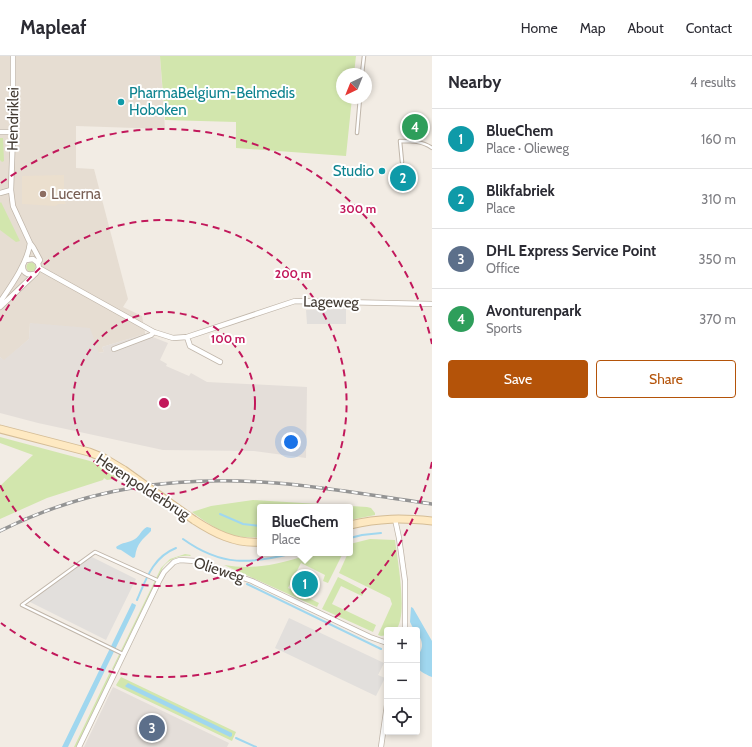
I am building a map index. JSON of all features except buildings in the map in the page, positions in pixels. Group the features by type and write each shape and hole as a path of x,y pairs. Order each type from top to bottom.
{"street":[{"name":"Hendriklei","path":"13,56 11,190 13,206 30,243"},
{"path":"0,132 13,132"},
{"path":"0,193 11,190"},
{"path":"0,302 26,260 30,243"},
{"path":"0,307 34,274 40,260 30,243"},
{"path":"26,260 35,260 38,265"},
{"path":"23,265 23,269 27,274 34,274"},
{"name":"Lageweg","path":"38,265 154,332 173,338 187,337 295,302 432,304"},
{"path":"114,349 152,336 154,332"},
{"path":"187,337 190,346 220,362"},
{"name":"Herenpolderbrug","path":"0,429 89,452 104,458 124,470 216,534 238,541 257,542"},
{"path":"353,524 384,519 432,521"},
{"path":"395,519 405,581 405,627"},
{"name":"Olieweg","path":"79,747 159,581 164,572 174,562 180,560 195,561 252,581 370,637 384,642"},
{"path":"381,747 384,726"}],"lane":[{"path":"363,68 364,56"},
{"path":"357,133 359,104"},
{"path":"402,162 400,141 419,142 427,144 432,148"},
{"path":"124,654 22,605 95,552 159,581"}],"shaded area":[{"path":"0,56 160,56 165,129 76,126 76,168 94,169 128,299 123,307 142,316 145,332 145,334 102,347 104,352 98,353 30,323 29,339 4,361 0,357"},
{"name":"Lucerna","path":"64,175 64,200 66,204 59,204 55,206 22,204 22,176"},
{"path":"346,309 346,324 307,324 306,310"},
{"path":"30,323 90,328 99,353 104,352 102,347 145,334 168,343 160,360 167,364 166,366 189,376 191,373 207,382 307,387 306,458 254,451 163,450 38,423 0,413 0,357 4,360 29,339"},
{"path":"90,556 136,579 106,640 28,601"},
{"path":"289,618 384,663 378,675 384,678 384,680 376,696 275,648"},
{"path":"113,687 229,743 227,747 84,747"}],"green space":[{"path":"160,56 356,56 355,68 336,68 336,104 351,104 346,156 236,148 236,122 165,120"},
{"path":"0,138 3,138 4,161 2,162 0,160"},
{"path":"1,202 20,241 16,242 0,230"},
{"path":"31,262 36,267 31,272 26,267"},
{"path":"0,437 90,461 102,466 120,478 107,480 104,478 103,480 47,498 0,519 0,486 33,455 0,443"},
{"path":"253,500 318,504 257,504 257,537 240,537 223,532 192,512 211,506"},
{"path":"353,506 371,508 375,515 353,519"},
{"path":"370,539 395,540 400,573 402,602 401,614 397,627 384,627 384,636 378,635 392,604 390,598 339,573 347,556 353,556 353,543"},
{"path":"185,554 191,555 175,558 163,567 113,670 112,669 161,568 170,559"},
{"path":"305,556 342,556 328,583 323,581 325,575 301,563 288,588 319,603 317,607 224,565 248,567 271,565"},
{"path":"338,577 365,591 362,596 341,586 332,604 376,625 373,632 322,609"},
{"path":"110,672 112,673 76,747 74,747"},
{"path":"121,677 236,732 232,741 117,686 116,685"}],"water":[{"path":"147,527 151,528 151,531 139,545 135,557 133,558 117,549 116,547 118,545 135,539"},
{"path":"132,603 136,605 135,608 68,747 62,747"},
{"path":"411,607 432,641 432,677 420,670 420,652 422,643 420,637 420,627 412,627 410,622"},
{"path":"128,683 232,733 232,736 230,737 126,687 125,686"}],"waterway":[{"path":"220,514 243,524 257,526"},
{"path":"353,537 381,533"},
{"path":"183,539 211,555 224,559 250,561 282,556"},
{"path":"137,600 147,577 156,563 161,557 176,548"},
{"path":"247,584 381,649"},
{"path":"236,738 256,747"}],"railway":[{"path":"0,531 33,516 100,494 169,483 204,481 276,483 432,504"}],"place":[{"name":"PharmaBelgium-Belmedis Hoboken","path":"121,102"},
{"name":"Avonturenpark","path":"415,127"},
{"name":"Studio","path":"382,171"},
{"name":"Blikfabriek","path":"403,178"},
{"name":"Lucerna","path":"43,194"},
{"name":"BlueChem","path":"305,584"},
{"name":"DHL Express Service Point","path":"152,728"}]}
